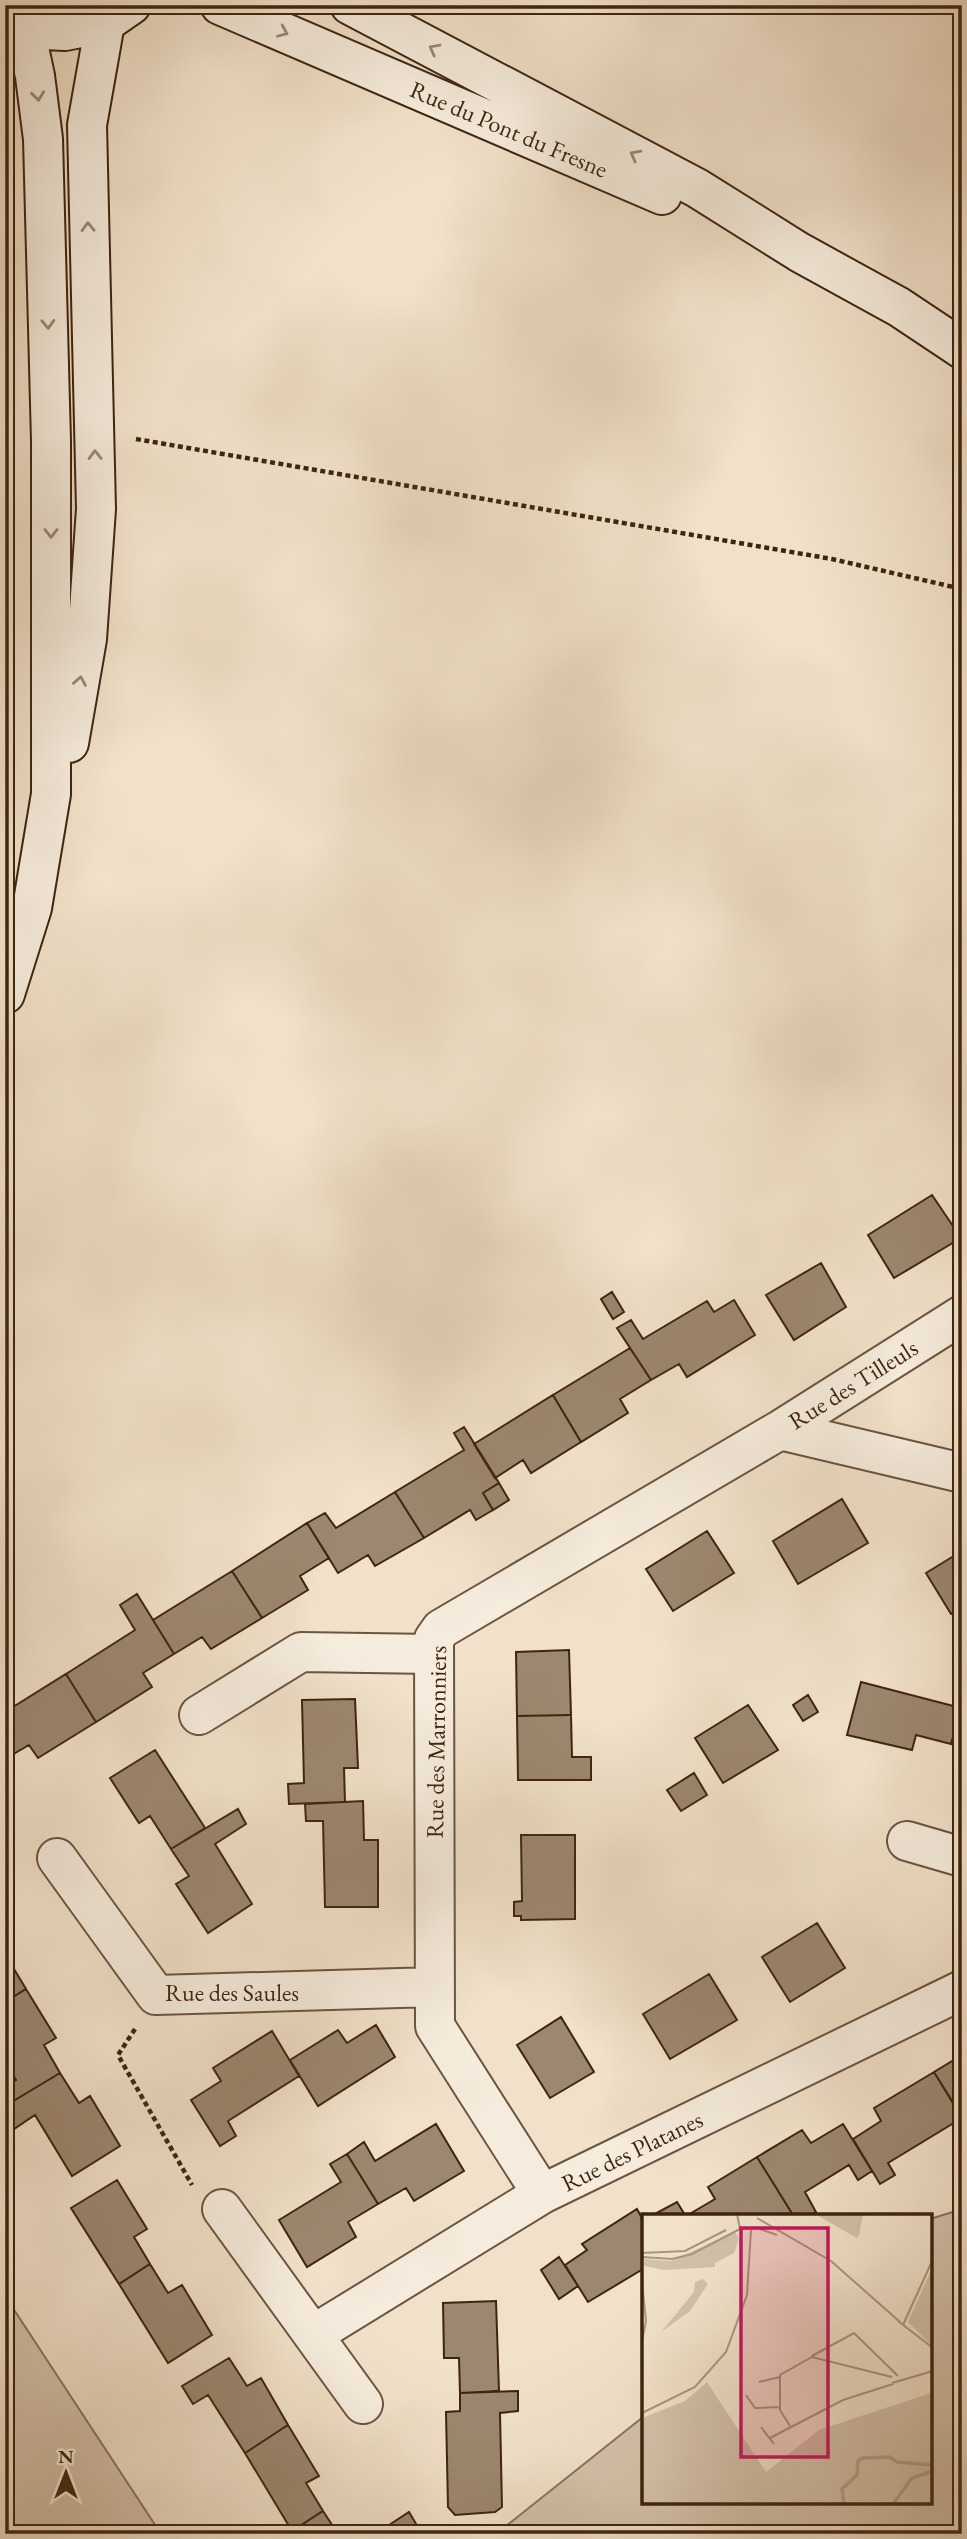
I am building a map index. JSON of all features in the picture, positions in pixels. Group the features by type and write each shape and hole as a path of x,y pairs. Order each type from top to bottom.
{"main road":[{"name":"Rue du Pont du Fresne","path":"220,5 799,252"},
{"name":"Rue du Pont du Fresne","path":"350,5 697,188 799,252 899,307 962,349"},
{"path":"5,995 32,908 51,794 51,440 43,139 35,76 15,25 65,31 118,14"},
{"path":"51,794 68,751 87,639 96,509 87,125 118,14"},
{"name":"Rue des Tilleuls","path":"780,1430 962,1315"},
{"path":"780,1430 962,1473"},
{"name":"Rue des Marronniers","path":"542,2194 435,2026 434,1639 441,1629 780,1430"},
{"path":"199,1715 301,1651 433,1654"},
{"path":"907,1841 962,1857"},
{"name":"Rue des Saules","path":"57,1858 156,1995 435,1987"},
{"name":"Rue des Platanes","path":"314,2334 542,2194 962,1990"},
{"path":"222,2209 363,2403"}],"path":[{"path":"95,440 137,439 832,559 962,589"},
{"path":"156,1995 118,2056 195,2189 222,2209"}],"shaded area":[{"path":"962,2209 962,2534 496,2534 642,2418 642,2504 932,2504 932,2218"},
{"path":"5,2296 161,2534 5,2534"}],"building":[{"path":"932,1195 961,1238 894,1278 868,1235"},
{"path":"821,1263 846,1307 794,1340 766,1295"},
{"path":"612,1292 624,1312 613,1319 601,1299"},
{"path":"734,1300 755,1335 687,1377 679,1364 651,1380 617,1328 631,1320 643,1339 707,1301 714,1312"},
{"path":"630,1348 651,1380 620,1399 628,1413 581,1442 553,1395"},
{"path":"553,1395 581,1442 531,1473 523,1460 495,1478 474,1444"},
{"path":"464,1427 499,1483 483,1493 493,1510 476,1520 470,1510 424,1538 395,1492 464,1450 454,1433"},
{"path":"499,1483 509,1500 493,1510 483,1493"},
{"path":"395,1492 424,1538 375,1566 368,1555 338,1573 307,1523 325,1513 336,1528"},
{"path":"842,1499 868,1543 798,1584 773,1541"},
{"path":"307,1523 329,1558 300,1576 308,1590 262,1618 232,1571"},
{"path":"707,1531 734,1573 673,1611 646,1569"},
{"path":"962,1551 962,1608 951,1614 926,1573"},
{"path":"232,1571 262,1618 211,1649 202,1637 174,1654 153,1620"},
{"path":"137,1594 174,1654 143,1673 152,1687 96,1722 66,1674 135,1630 120,1605"},
{"path":"569,1650 571,1715 517,1716 516,1652"},
{"path":"66,1674 96,1722 38,1758 29,1745 5,1759 5,1712"},
{"path":"861,1682 961,1708 951,1744 916,1735 912,1750 847,1735"},
{"path":"808,1695 818,1712 803,1721 793,1705"},
{"path":"355,1699 358,1768 344,1768 345,1802 289,1804 288,1784 304,1783 302,1700"},
{"path":"748,1705 778,1750 723,1783 695,1738"},
{"path":"962,1705 962,1747 951,1744"},
{"path":"571,1715 572,1757 591,1757 591,1780 518,1780 517,1716"},
{"path":"155,1750 205,1828 171,1849 150,1816 139,1823 110,1778"},
{"path":"694,1773 707,1795 681,1811 667,1790"},
{"path":"363,1801 364,1840 378,1840 378,1907 325,1907 323,1821 306,1821 305,1804"},
{"path":"238,1809 246,1824 215,1844 252,1904 208,1933 176,1884 189,1876 171,1849"},
{"path":"521,1835 575,1835 575,1919 521,1920 521,1916 514,1916 514,1902 522,1901"},
{"path":"817,1923 845,1968 790,2002 762,1957"},
{"path":"5,1954 26,1989 5,2002"},
{"path":"709,1974 737,2020 670,2059 643,2014"},
{"path":"26,1989 56,2038 44,2045 60,2073 5,2106 5,2087 16,2080 5,2062 5,2002"},
{"path":"561,2017 594,2072 550,2098 517,2045"},
{"path":"376,2025 395,2057 318,2106 290,2060 338,2030 347,2043"},
{"path":"272,2031 299,2076 228,2121 236,2136 220,2146 191,2100 221,2081 213,2068"},
{"path":"962,2055 962,2117 934,2072"},
{"path":"934,2072 962,2118 888,2163 895,2175 880,2184 853,2139 881,2121 874,2108"},
{"path":"60,2073 79,2103 90,2096 120,2146 72,2176 35,2115 14,2129 5,2115 5,2106"},
{"path":"436,2124 464,2171 414,2201 406,2188 378,2204 347,2154 364,2142 375,2161"},
{"path":"843,2124 872,2171 858,2180 849,2165 805,2192 816,2212 792,2214 757,2157 802,2130 811,2143"},
{"path":"347,2154 378,2204 348,2222 356,2237 307,2267 279,2220 341,2182 330,2164"},
{"path":"757,2157 792,2214 690,2214 715,2199 708,2187"},
{"path":"117,2180 147,2229 134,2237 150,2264 119,2284 71,2208"},
{"path":"677,2202 684,2214 655,2214"},
{"path":"637,2209 642,2218 642,2270 588,2302 565,2265 587,2250 582,2244"},
{"path":"559,2257 578,2286 559,2299 541,2270"},
{"path":"150,2264 168,2293 182,2285 212,2335 168,2363 119,2284"},
{"path":"496,2301 499,2391 460,2393 459,2358 444,2358 443,2303"},
{"path":"229,2358 247,2386 261,2378 288,2425 245,2453 208,2395 193,2404 182,2386"},
{"path":"518,2391 518,2411 500,2413 502,2507 495,2512 455,2515 448,2507 446,2412 460,2411 460,2393"},
{"path":"288,2425 319,2476 306,2483 323,2511 292,2531 245,2453"},
{"path":"323,2511 338,2534 293,2534 292,2531"},
{"path":"409,2512 422,2534 386,2534 383,2529"}]}
